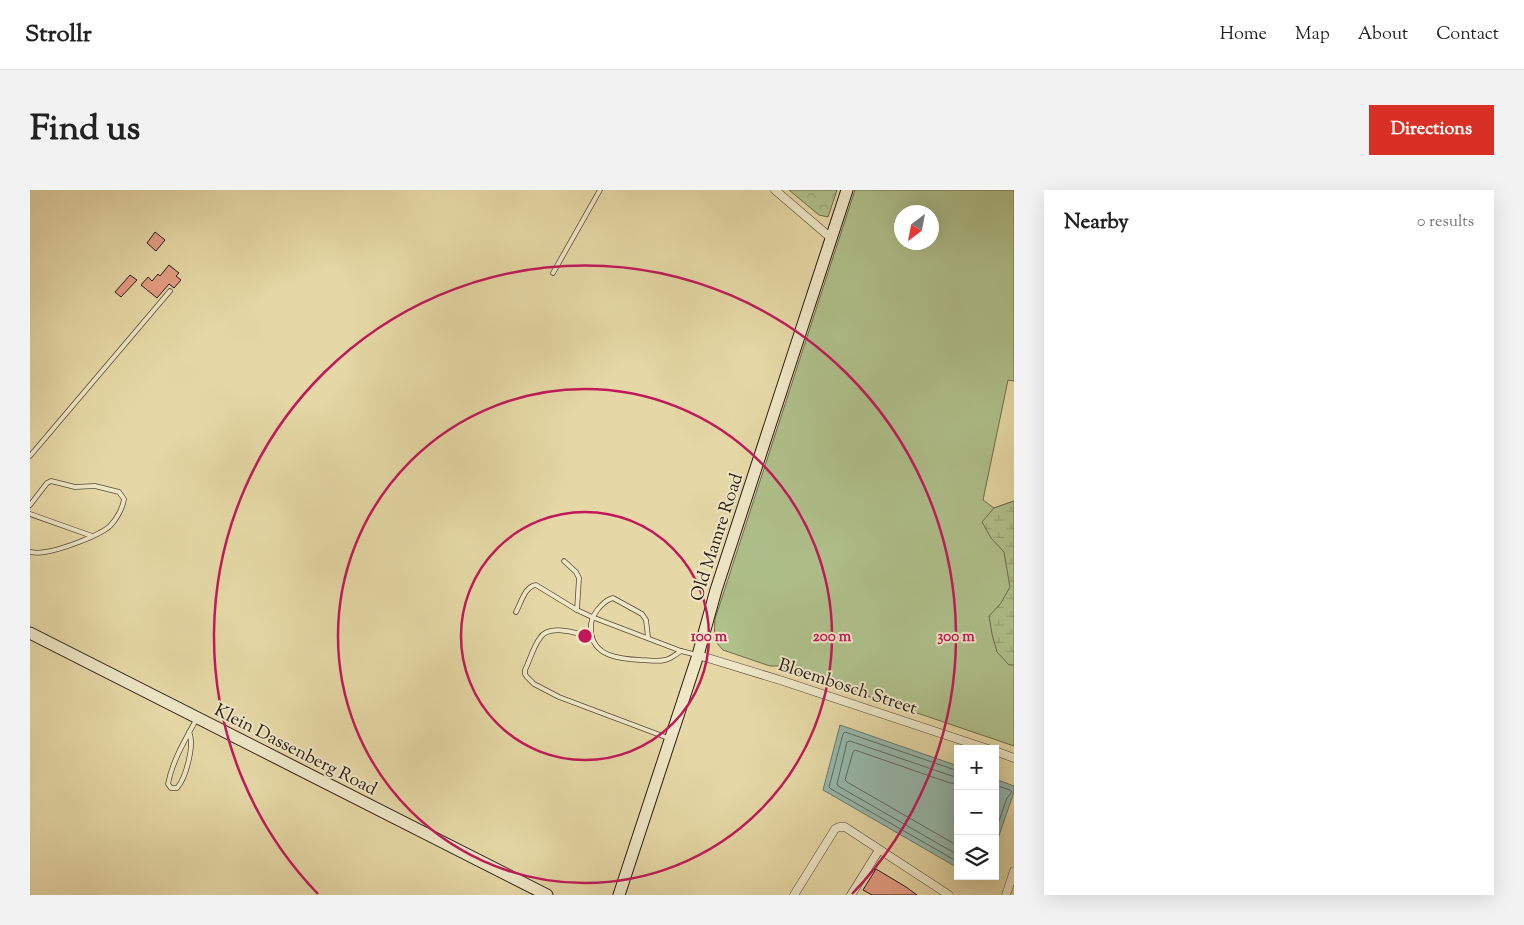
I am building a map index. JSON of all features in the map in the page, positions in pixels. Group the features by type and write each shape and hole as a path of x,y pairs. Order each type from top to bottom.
{"main road":[{"name":"Old Mamre Road","path":"620,895 698,655 716,590 847,190"},
{"name":"Klein Dassenberg Road","path":"30,633 530,891 547,895"}],"street":[{"path":"775,190 831,238"},
{"name":"Bloembosch Street","path":"698,655 783,680 976,745"},
{"path":"999,752 1014,758"},
{"path":"794,895 838,827 845,827 949,895"},
{"path":"851,895 879,850"},
{"path":"1006,895 1014,871"}],"lane":[{"path":"554,273 600,190"},
{"path":"30,456 170,291"},
{"path":"30,505 51,480 75,487 95,486 119,492 124,502 115,519 105,530 58,549 30,552"},
{"path":"30,514 92,536"},
{"path":"564,561 576,572 579,578 576,610"},
{"path":"516,612 529,587 536,584 576,610 681,651 698,655"},
{"path":"648,637 646,620 642,614 613,598 605,601 592,617 590,629 592,637 601,650 611,656 623,659 662,661 671,658 681,651"},
{"path":"592,637 555,630 549,630 544,633 525,670 527,677 534,684 559,696 671,739"},
{"path":"189,732 192,738 191,749 181,782 177,788 171,788 168,786 168,781 174,763 189,732 197,718"}],"green space":[{"path":"789,190 837,190 828,217 819,215"},
{"path":"855,190 1014,190 1014,381 1008,380 983,500 994,508 1014,501 1014,746 779,666 770,666 723,650 714,640 715,619"},
{"path":"1014,501 1014,665 1009,665 997,652 989,616 1001,603 1010,587 1004,552 991,538 982,522 994,508"}],"water":[{"path":"840,725 954,765 954,866 823,790"},
{"path":"999,780 1014,786 1014,792 999,835"}],"building":[{"path":"155,232 165,240 156,251 147,243"},
{"path":"169,265 179,273 176,276 181,280 174,288 169,284 157,298 141,285 148,277 152,281 158,274 160,276"},
{"path":"130,275 137,280 121,297 115,292"},
{"path":"876,869 917,895 872,895 863,890"}]}
